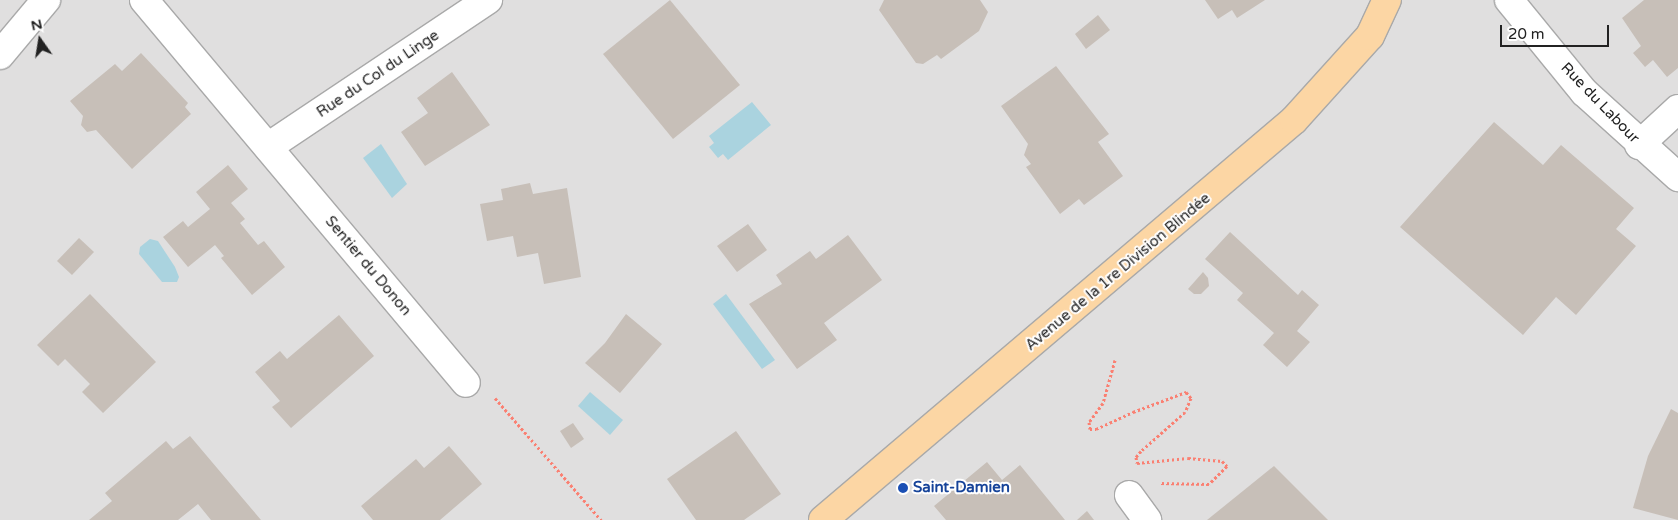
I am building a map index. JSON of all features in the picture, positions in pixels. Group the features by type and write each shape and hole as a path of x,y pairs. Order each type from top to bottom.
{"main road":[{"name":"Avenue de la 1re Division Blindée","path":"823,520 1294,120 1370,36 1387,0"}],"street":[{"path":"0,55 46,0"},
{"name":"Sentier du Donon","path":"144,0 466,383"},
{"name":"Rue du Col du Linge","path":"268,148 488,0"},
{"name":"Rue du Labour","path":"1509,0 1584,92 1639,144 1678,177"},
{"path":"1639,144 1678,109"},
{"path":"1129,496 1147,520"}],"path":[{"path":"1115,360 1104,403 1089,422 1090,429 1096,429 1132,412 1186,392 1191,398 1185,412 1141,451 1136,457 1137,463 1188,458 1222,461 1227,466 1209,484 1161,483 1129,496"},
{"path":"466,383 488,388 602,520"}],"shaded area":[{"path":"0,0 1678,0 1678,520 0,520"}],"water":[{"path":"752,102 771,125 728,160 723,154 718,158 709,147 714,143 709,136"},
{"path":"381,144 407,184 392,198 363,158"},
{"path":"150,239 158,241 175,267 179,277 177,282 162,282 139,254 140,247"},
{"path":"726,294 775,360 762,369 713,304"},
{"path":"590,392 623,420 610,435 578,406"}],"building":[{"path":"670,0 740,85 673,139 603,54"},
{"path":"884,0 980,0 988,12 979,31 941,59 937,55 923,64 916,63 879,10"},
{"path":"1205,0 1265,0 1237,18 1232,10 1218,19"},
{"path":"1644,0 1678,0 1678,68 1667,77 1653,60 1645,67 1633,53 1641,46 1622,18"},
{"path":"1098,15 1110,30 1086,49 1075,34"},
{"path":"141,53 188,103 185,107 191,114 132,169 96,130 87,132 81,125 83,116 70,101 115,64 122,71"},
{"path":"1056,66 1109,134 1098,142 1123,176 1084,205 1079,199 1060,214 1026,167 1031,164 1024,155 1028,144 1001,106"},
{"path":"452,72 490,125 425,166 401,132 428,113 417,98"},
{"path":"1494,122 1543,165 1561,145 1634,208 1616,229 1636,246 1576,315 1556,297 1523,335 1400,227"},
{"path":"228,165 248,189 231,203 245,219 240,223 258,245 264,241 285,267 252,295 221,258 224,256 215,245 188,267 163,237 183,221 188,227 210,209 196,192"},
{"path":"530,183 533,194 567,188 581,277 544,284 538,253 517,257 513,236 487,241 480,204 503,200 501,189"},
{"path":"748,224 767,250 737,272 717,246"},
{"path":"1230,232 1298,295 1302,290 1319,305 1297,331 1310,342 1287,367 1263,345 1274,333 1237,300 1243,293 1205,259"},
{"path":"848,235 882,280 824,323 837,340 797,369 749,304 782,284 776,275 810,251 816,259"},
{"path":"79,238 94,252 72,275 57,261"},
{"path":"1203,272 1208,278 1209,286 1201,294 1194,294 1188,289"},
{"path":"90,294 156,362 103,413 82,392 90,384 65,359 58,366 37,345"},
{"path":"626,314 662,344 620,393 585,363 605,343"},
{"path":"339,315 374,356 291,428 272,407 280,401 255,372 280,351 287,359"},
{"path":"1671,409 1678,413 1678,520 1633,508 1648,456"},
{"path":"573,423 584,439 571,448 560,431"},
{"path":"736,431 781,494 744,520 696,520 667,479"},
{"path":"190,436 261,520 211,520 198,504 178,520 89,520 112,501 105,493 166,441 173,449"},
{"path":"449,446 482,484 440,520 373,520 361,506 416,459 424,468"},
{"path":"987,462 1002,480 1020,465 1065,520 946,520 934,506"},
{"path":"1274,466 1328,520 1207,520"},
{"path":"1087,511 1094,520 1077,520"}],"place":[{"name":"Saint-Damien","path":"903,488"}]}
